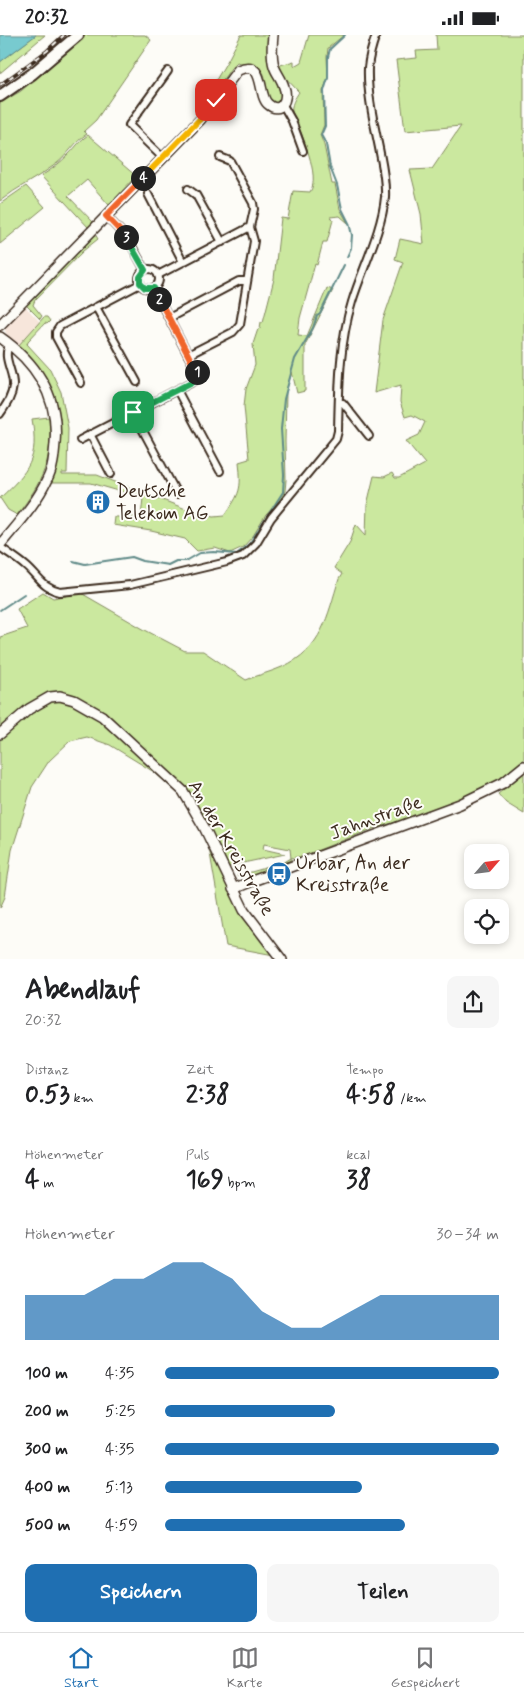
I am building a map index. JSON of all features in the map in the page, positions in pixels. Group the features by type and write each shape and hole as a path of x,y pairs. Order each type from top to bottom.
{"main road":[{"path":"0,96 22,82 78,35"}],"street":[{"path":"0,325 201,119 236,72 241,69 250,68 256,73 260,81 264,98 268,105 278,107 283,105 286,100 286,93 274,66 273,35"},
{"path":"0,337 30,363 45,384 54,411 56,439 54,461 44,488 0,546 29,568 44,586 51,590 60,591 130,585 235,559 248,553 271,518 336,439 338,431 340,368 347,321 381,218 385,199 383,170 368,71 370,55 376,35"},
{"path":"163,158 129,125 168,71"},
{"path":"283,105 292,121 303,151"},
{"path":"188,355 238,327 254,241 250,227 254,209 253,203 230,161 220,157"},
{"path":"188,189 196,195 222,242"},
{"path":"148,193 183,262"},
{"path":"106,216 128,239 145,270"},
{"path":"158,275 250,227"},
{"path":"151,269 158,275 159,281 154,288 145,288 140,283 140,277 145,270 151,269"},
{"path":"169,318 239,281 247,281"},
{"path":"81,383 56,337 56,332 60,326 140,283"},
{"path":"80,439 200,378 154,288"},
{"path":"96,307 136,382"},
{"path":"0,414 10,399 12,387 12,375 6,354 10,344"},
{"path":"177,390 220,471"},
{"path":"339,403 343,403 369,435"},
{"path":"133,412 176,494"},
{"path":"90,434 111,474"},
{"name":"An der Kreisstraße","path":"0,734 39,702 50,697 60,696 74,700 102,716 183,791 204,827 244,910 282,959"},
{"name":"Jahnstraße","path":"233,889 460,804 502,783 524,766"}],"shaded area":[{"path":"23,304 40,322 18,346 5,331 8,321"}],"green space":[{"path":"36,35 45,35 0,73 0,62"},
{"path":"84,35 145,35 151,40 96,120 84,131 87,134 56,164 0,201 0,103 21,91"},
{"path":"241,35 270,35 274,76 282,96 280,101 275,103 268,97 265,77 260,69 237,62 212,96 202,108 200,107 229,58"},
{"path":"309,35 344,35 328,48 328,78 323,91 324,125 320,135 324,145 332,184 335,184 340,209 348,223 340,216 330,217 333,220 327,242 323,242 317,265 315,264 300,318 298,335 307,336 327,288 333,290 305,345 305,391 297,393 292,372 286,392 285,491 281,499 266,515 253,536 243,547 230,553 215,548 197,551 185,539 113,525 114,517 141,517 143,498 91,483 52,483 49,485 60,436 57,407 53,393 46,380 29,356 18,346 44,317 47,317 50,321 47,324 45,323 27,344 50,369 61,392 68,428 67,473 62,473 62,475 97,475 186,509 214,516 225,515 239,491 239,462 249,459 244,406 246,389 255,365 253,344 261,322 263,322 274,279 281,218 288,219 293,191 310,192 313,185 312,166 309,155 292,111 292,105 299,92 280,72 277,66 294,61 294,66 301,62"},
{"path":"436,35 524,35 524,760 491,786 438,810 375,828 303,856 291,858 290,849 264,844 263,849 285,854 234,865 220,871 247,922 274,955 226,946 208,842 180,795 154,772 110,745 87,737 70,741 49,761 32,787 12,850 5,897 0,908 0,637 27,628 17,609 43,592 53,598 81,593 185,651 203,651 246,680 282,667 296,660 307,651 315,641 327,618 342,574 334,568 350,542 356,524 366,535 367,505 374,476 384,477 392,473 395,478 399,478 425,464 406,441 419,435 425,422 412,415 405,417 400,402 401,385 374,393 383,320 403,262 395,259 400,239 424,244 421,214 410,170 432,169 461,126 405,131 396,60 417,58 416,51 437,50"},
{"path":"88,135 136,176 109,205 87,180 68,196 93,222 88,227 41,176 52,169"},
{"path":"26,186 45,207 0,244 0,204"},
{"path":"95,234 98,239 83,251 35,300 33,305 42,316 40,319 25,304"},
{"path":"49,417 50,446 48,458 39,481 17,515 8,510 0,498 25,472 33,454 34,433 32,419"},
{"path":"524,773 524,814 506,803 498,794"},
{"path":"291,858 292,865 247,878 237,876 283,863"}],"water":[{"path":"0,35 36,35 0,62"}],"waterway":[{"path":"345,35 330,49 328,57 328,78 324,91 325,126 321,135 326,144 330,167 337,185 342,209 349,223 352,235 351,248 347,257"},
{"path":"73,561 85,564 132,557 143,561 168,565 176,561 186,561 200,553 237,554 250,543 283,492 284,475 281,429 284,399 295,359 313,328 317,316 320,314 344,265"},
{"path":"0,610 24,594"}],"railway":[{"path":"0,85 47,51 64,35"}],"place":[{"name":"Deutsche Telekom AG","path":"98,502"},
{"name":"Urbar, An der Kreisstraße","path":"279,874"}],"route":[{"path":"133,412 200,378 154,288 145,288 140,283 140,277 145,270 133,247 123,233 106,216 194,124 201,119 216,100"}]}
